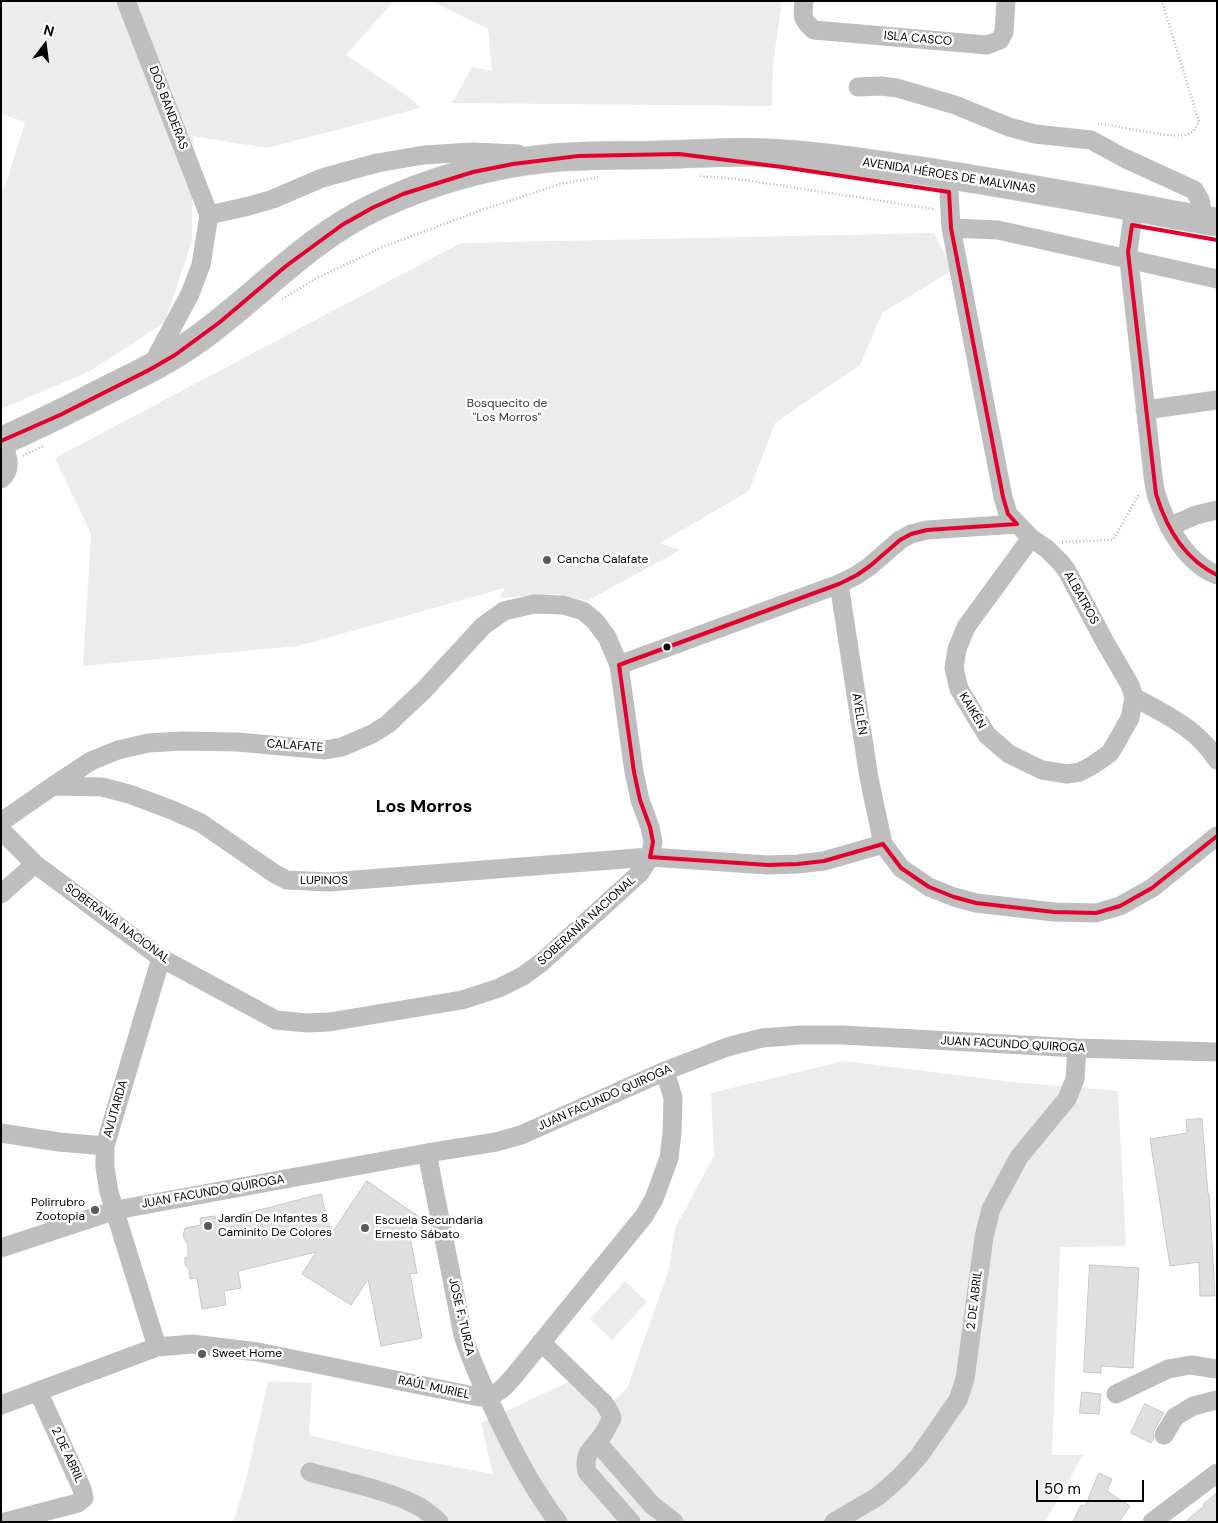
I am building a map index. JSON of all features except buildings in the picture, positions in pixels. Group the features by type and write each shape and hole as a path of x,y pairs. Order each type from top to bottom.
{"highway":[{"name":"AVENIDA HÉROES DE MALVINAS","path":"3,456 60,414 149,370 183,349 220,322 314,244 342,225 372,208 403,194 473,172 513,164 578,156 679,154 782,167 950,202 1133,216 1212,227"}],"street":[{"name":"DOS BANDERAS","path":"126,1 209,215"},
{"name":"ISLA CASCO","path":"803,9 807,24 814,30 987,44 1000,40 1004,32 1006,1"},
{"path":"858,87 881,86 897,88 955,105 1008,127 1035,134 1091,140 1122,157 1194,190 1212,227"},
{"path":"149,370 190,294 201,265 209,215 249,206 340,173 377,163 424,155 472,152 578,156"},
{"path":"950,202 998,230 1217,278"},
{"name":"ALBATROS","path":"950,202 1003,496 1008,514 1031,538 1061,562 1130,685 1134,697"},
{"path":"1133,216 1128,252 1152,467 1157,496 1169,527 1187,554 1208,572 1217,576"},
{"path":"1146,410 1217,400"},
{"path":"1169,527 1196,515 1217,510"},
{"path":"1017,524 927,530 911,534 900,540 870,566 839,584 619,665 634,772 640,800 650,827 653,842 650,857 768,865 798,864 824,861 883,844 901,868 929,887 954,897 976,903 1054,912 1096,913 1120,906 1152,888 1217,836"},
{"name":"KAIKÉN","path":"1031,538 966,627 957,649 954,668 959,689 987,735 1008,754 1042,770 1067,774 1080,772 1110,753 1130,718 1134,697"},
{"name":"AYELÉN","path":"839,584 869,778 883,844"},
{"name":"CALAFATE","path":"53,786 91,761 118,750 148,743 238,742 325,750 342,747 372,734 388,724 424,690 483,626 504,611 534,604 563,605 582,610 595,621 607,636 619,665"},
{"path":"1134,697 1171,717 1198,736 1217,760"},
{"path":"1,822 53,786"},
{"name":"LUPINOS","path":"53,786 102,787 129,794 172,810 201,823 275,874 287,880 329,882 650,857"},
{"name":"SOBERANÍA NACIONAL","path":"1,830 36,864 161,958 276,1020 307,1023 329,1022 462,1000 498,988 523,976 542,962 640,873 650,857"},
{"path":"1,894 36,864"},
{"name":"AVUTARDA","path":"157,1348 109,1192 105,1168 105,1146 161,958"},
{"name":"JUAN FACUNDO QUIROGA","path":"1,1248 116,1210 521,1136 665,1071 727,1047 762,1038 800,1035 843,1035 1077,1048 1217,1052"},
{"name":"2 DE ABRIL","path":"834,1522 877,1496 900,1477 919,1456 958,1400 965,1379 984,1236 991,1209 1019,1157 1067,1099 1074,1079 1077,1048"},
{"name":"RAÚL MURIEL","path":"1,1405 157,1348 192,1344 258,1352 479,1397 488,1396 500,1391 644,1216 654,1199 669,1158 672,1133 673,1098 665,1071"},
{"path":"1,1133 59,1142 105,1146"},
{"name":"JOSE F. TURZA","path":"427,1153 463,1335 470,1359 508,1442 543,1502 558,1522"},
{"path":"541,1342 604,1403 610,1413 612,1418 604,1433 588,1454 585,1464 588,1472 631,1522"},
{"path":"1116,1394 1168,1369 1191,1365 1217,1369"},
{"name":"2 DE ABRIL","path":"5,1522 78,1503 84,1498 82,1489 38,1392"},
{"path":"1164,1434 1175,1417 1193,1406 1217,1400"},
{"path":"597,1442 652,1505 674,1522"},
{"path":"310,1472 404,1500 422,1508 438,1522"},
{"path":"1152,1522 1217,1473"}],"path":[{"path":"1091,140 1086,133 1087,127 1096,124 1109,124 1159,134 1182,136 1192,132 1199,122 1162,1"},
{"path":"699,176 738,178 950,202"},
{"path":"276,303 317,278 385,246 482,210 560,184 603,177"},
{"path":"3,456 35,452 43,447"},
{"path":"1047,549 1063,542 1113,540 1138,496 1157,496"}],"green space":[{"path":"1,1 394,1 346,55 410,98 420,108 267,148 193,136 192,240 165,322 90,371 1,409 1,187 5,187 25,122 1,114"},
{"path":"431,1 782,1 773,64 772,106 452,103 472,67 492,71 488,29"},
{"name":"Bosquecito de \"Los Morros\"","path":"934,233 953,270 882,313 860,365 775,423 749,491 660,543 680,550 587,601 558,594 500,598 505,588 298,646 83,666 91,534 55,458 461,243"},
{"path":"844,1061 1013,1082 1118,1091 1126,1246 1060,1247 1052,1455 1083,1455 1045,1522 233,1522 246,1480 268,1381 312,1383 309,1435 396,1456 493,1474 481,1423 568,1382 603,1411 627,1388 669,1269 675,1228 714,1156 711,1093"},
{"path":"625,1281 647,1302 612,1340 590,1319"}],"transit line":[{"path":"1,441 60,415 175,355 220,322 286,266 342,225 372,208 403,194 473,172 513,164 578,156 679,154 949,192 951,228 1003,497 1008,514 1017,524"},
{"path":"1217,240 1132,225 1128,252 1156,494 1165,518 1178,541 1195,560 1217,575"},
{"path":"1017,524 927,530 911,534 900,540 870,566 839,584 619,665 634,772 640,800 650,827 653,842 650,857 768,865 798,864 824,861 883,844 901,868 929,887 954,897 976,903 1054,912 1096,913 1120,906 1152,888 1217,836"}],"place":[{"name":"Cancha Calafate","path":"547,560"},
{"name":"Polirrubro Zootopia","path":"95,1210"},
{"name":"Jardín De Infantes 8 Caminito De Colores","path":"208,1226"},
{"name":"Escuela Secundaria Ernesto Sábato","path":"365,1228"},
{"name":"Sweet Home","path":"202,1354"}],"district":[{"name":"Los Morros","path":"424,807"}]}
